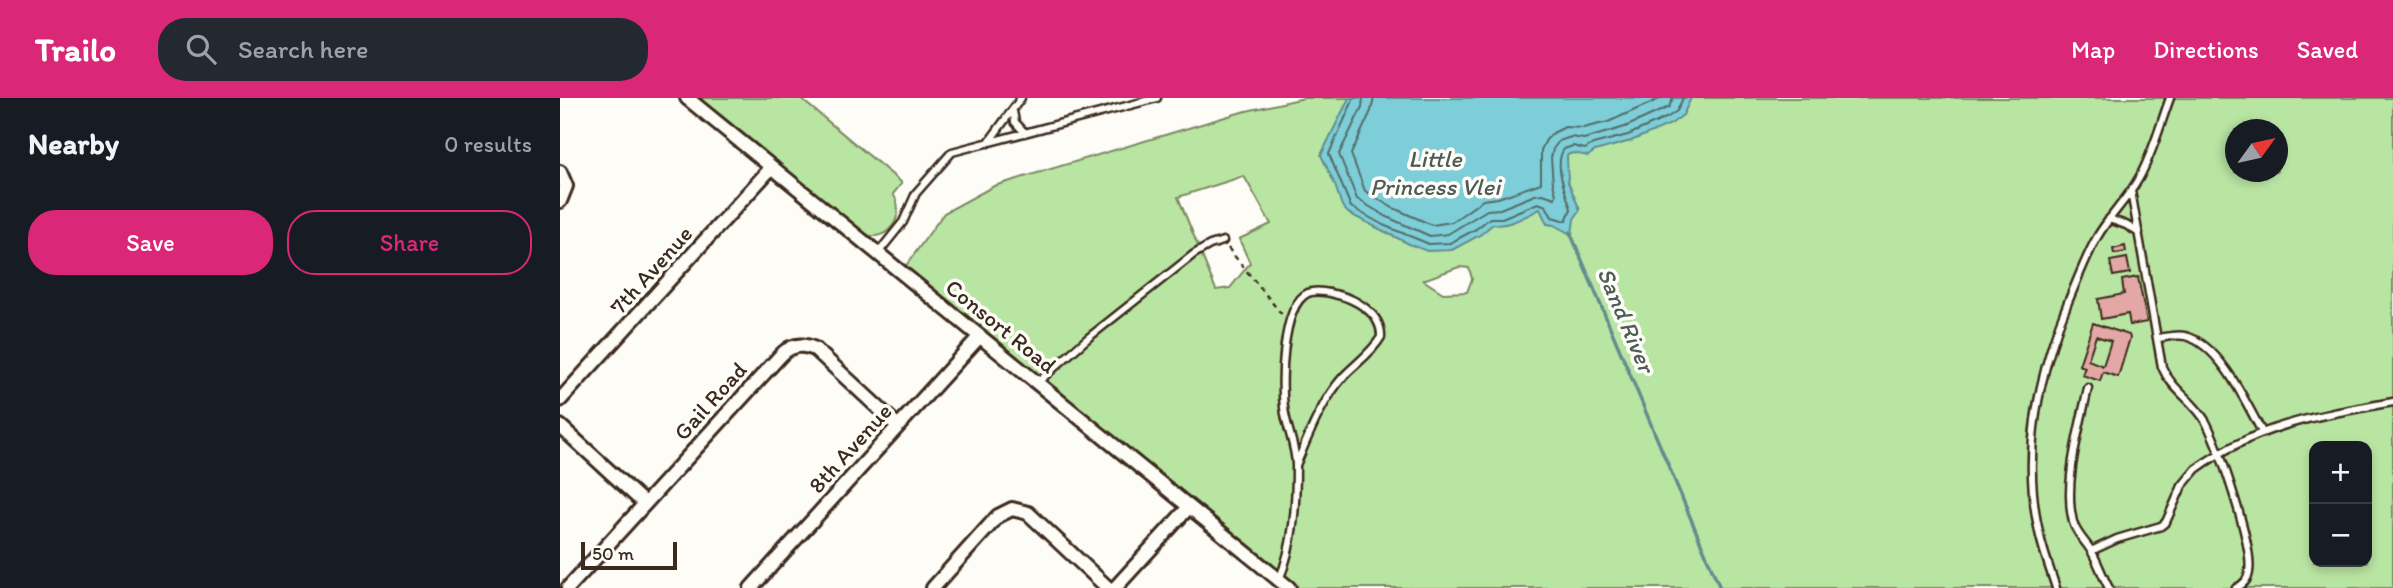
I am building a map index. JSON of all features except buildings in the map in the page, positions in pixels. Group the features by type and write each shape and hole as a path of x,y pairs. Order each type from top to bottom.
{"street":[{"name":"Consort Road","path":"687,98 1284,584"},
{"name":"7th Avenue","path":"560,400 772,167"},
{"path":"560,172 566,186 560,201"},
{"name":"8th Avenue","path":"751,588 980,337"},
{"name":"Gail Road","path":"568,588 791,347 803,345 815,349 898,426"},
{"path":"560,426 645,503"},
{"path":"1115,588 1189,507"},
{"path":"933,588 998,516 1012,509 1028,513 1108,588"}],"lane":[{"path":"988,143 1021,98"},
{"path":"878,253 903,222 916,193 950,153 1157,98"},
{"path":"2056,588 2038,528 2032,448 2034,414 2041,378 2052,342 2090,251 2109,219 2131,191 2149,157 2170,98"},
{"path":"1013,109 1015,122 1026,133"},
{"path":"2131,191 2160,360 2166,378 2205,420 2241,517 2250,571 2247,578 2236,588"},
{"path":"2109,219 2139,233"},
{"path":"1037,383 1088,338 1194,254 1223,241"},
{"path":"1284,584 1290,550 1296,465 1284,413 1282,391 1289,324 1293,310 1301,298 1307,294 1325,292 1357,301 1376,322 1381,335 1377,343 1341,379 1310,430 1296,465"},
{"path":"2158,338 2185,336 2197,341 2217,358 2229,372 2263,432"},
{"path":"2088,388 2071,487 2073,524 2091,551 2109,588"},
{"path":"2091,551 2117,539 2161,526 2166,522 2188,478 2196,469 2263,432 2301,419 2393,402"}],"path":[{"path":"1223,241 1289,324"}],"green space":[{"path":"697,98 800,98 902,183 893,194 898,210 893,225 882,234 866,235"},
{"path":"1304,98 2393,98 2393,588 1298,588 905,267 944,213 994,186 1242,112","holes":["1244,176 1271,224 1239,239 1250,263 1230,288 1216,290 1178,197","1459,267 1469,268 1472,279 1467,292 1443,293 1423,280"]}],"water":[{"name":"Little Princess Vlei","path":"1349,98 1691,98 1683,115 1671,124 1631,141 1595,151 1588,156 1573,153 1567,155 1568,182 1580,210 1574,219 1572,235 1547,224 1540,209 1510,223 1493,224 1480,235 1452,250 1427,251 1348,213 1342,206 1321,155"}],"waterway":[{"name":"Sand River","path":"1570,232 1720,588"}]}
